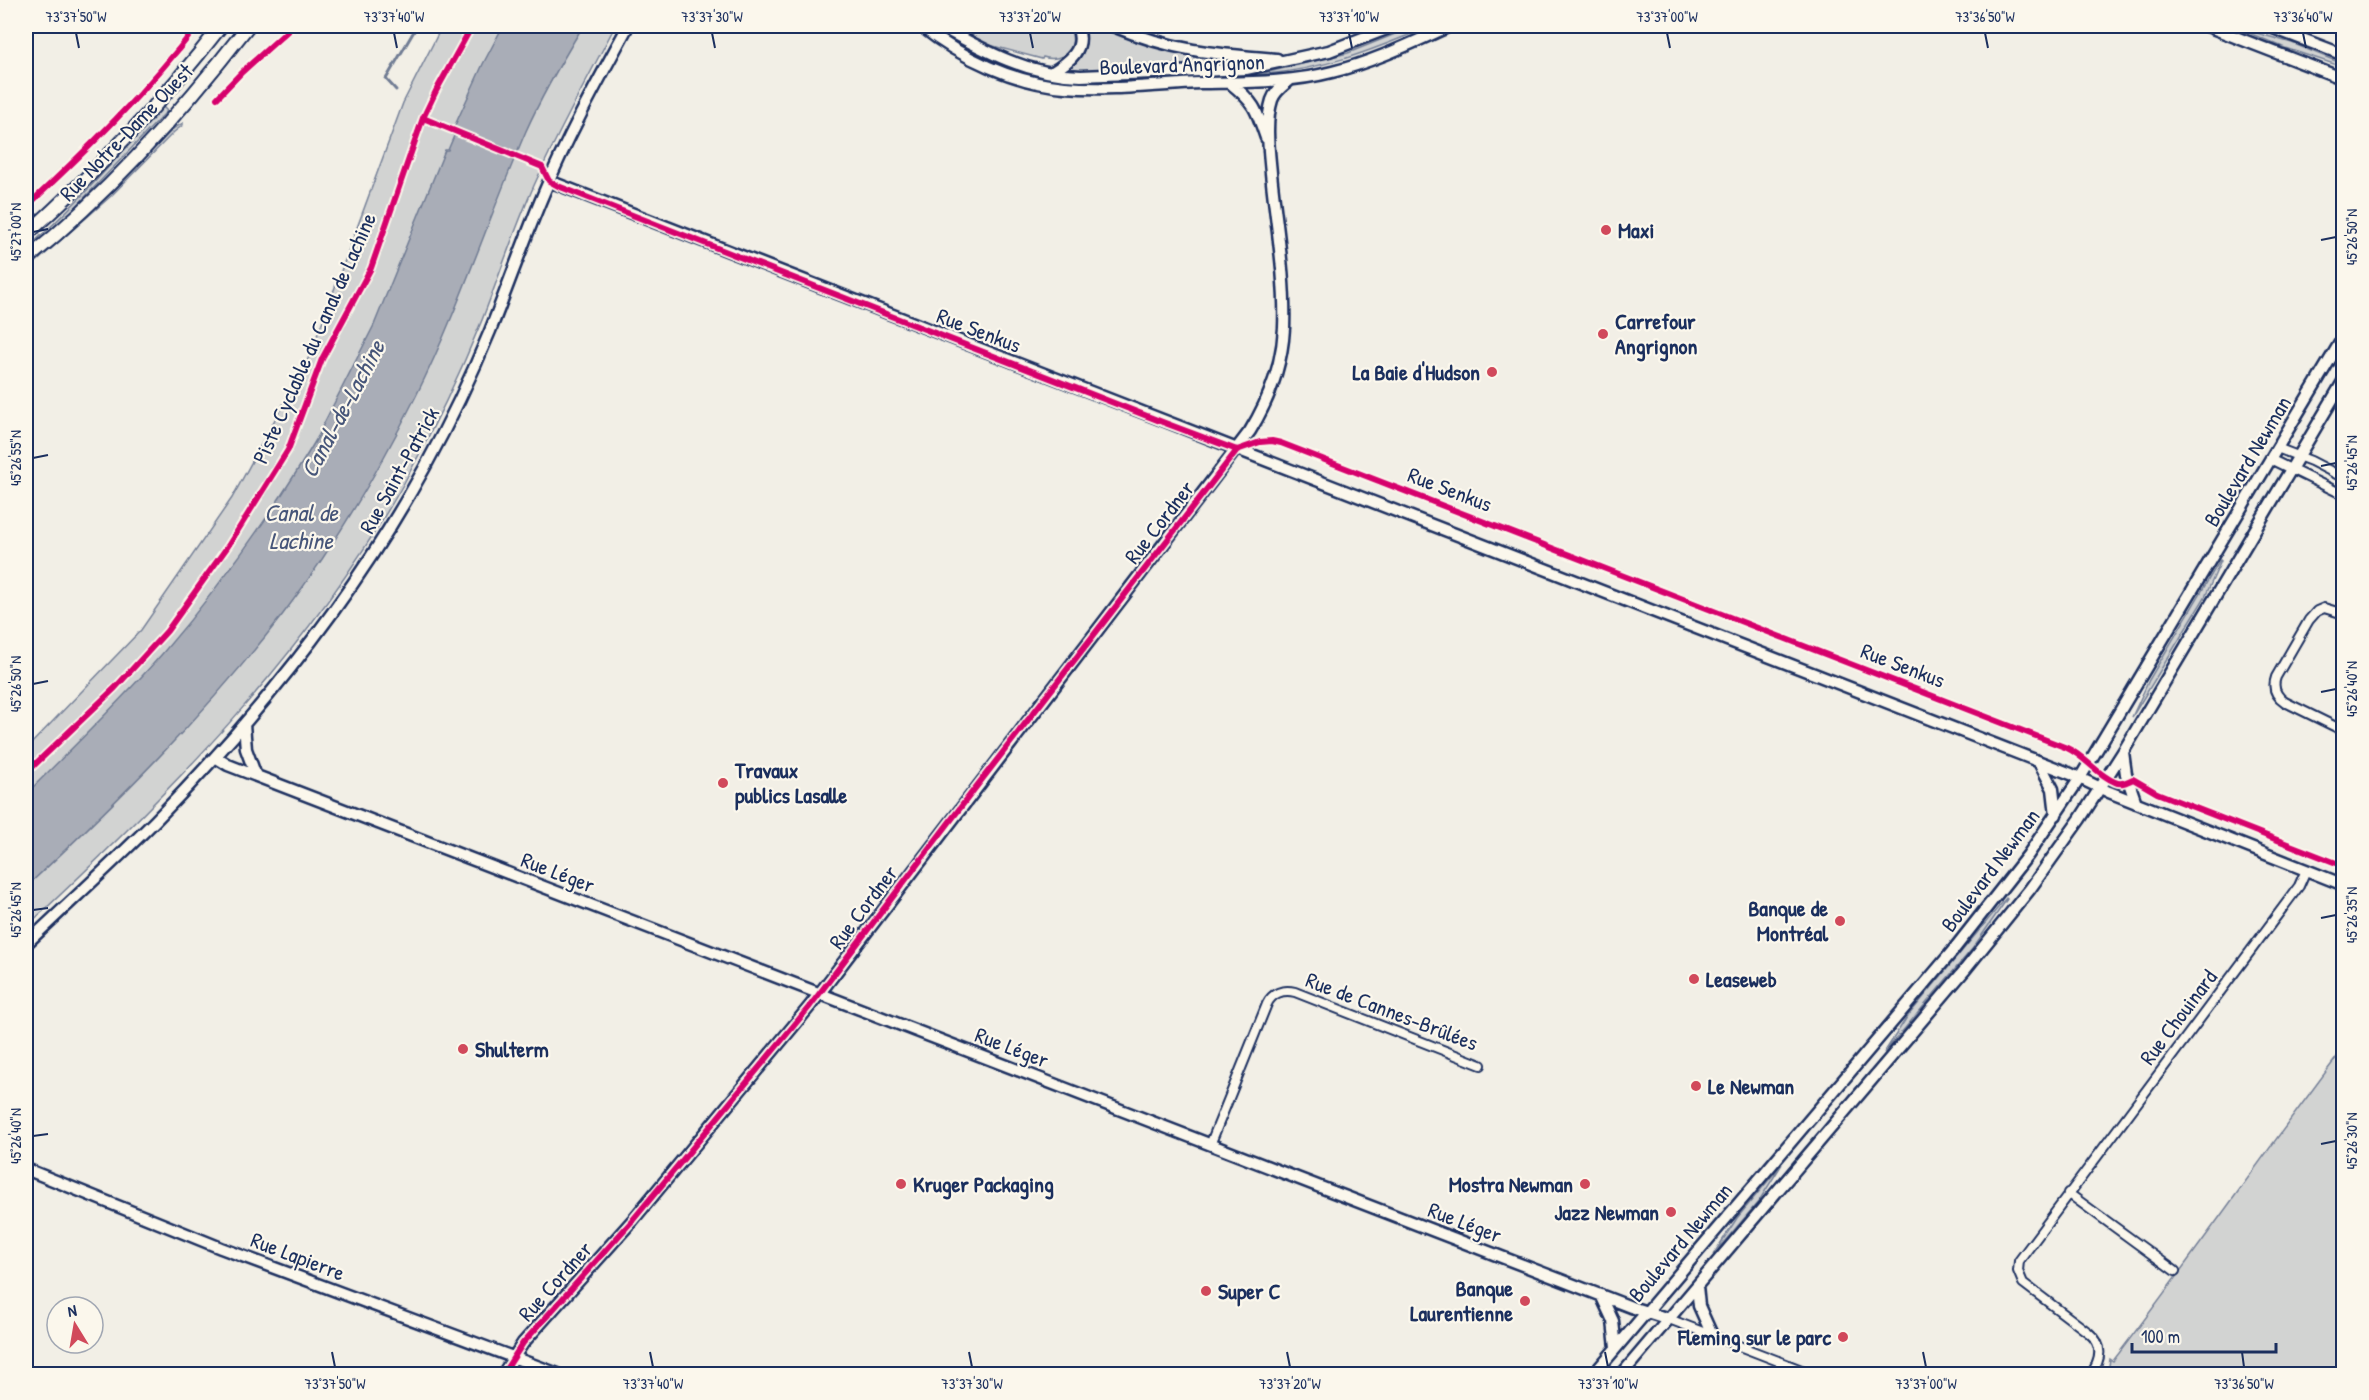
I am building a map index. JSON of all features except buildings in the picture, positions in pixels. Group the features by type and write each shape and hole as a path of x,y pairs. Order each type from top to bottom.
{"main road":[{"name":"Rue Notre-Dame Ouest","path":"26,235 110,153 186,70 221,26"},
{"name":"Rue Notre-Dame Ouest","path":"26,260 60,231 147,144 190,98 248,26"}],"street":[{"name":"Rue Saint-Patrick","path":"26,944 153,822 244,724 293,666 373,556 413,489 447,424 480,354 549,181 628,26"},
{"name":"Boulevard Angrignon","path":"921,26 953,47 999,70 1051,85 1077,88 1290,80 1363,63 1450,26"},
{"name":"Boulevard Angrignon","path":"940,26 996,56 1024,67 1051,73 1094,76 1230,70 1292,60 1335,49 1394,26"},
{"path":"1051,73 1070,61 1077,51 1080,39 1077,26"},
{"path":"1113,26 1154,42 1186,50 1292,60"},
{"path":"2207,26 2343,79"},
{"path":"2268,26 2343,55"},
{"path":"1269,147 1272,99 1277,91 1290,80"},
{"path":"1229,82 1246,95 1256,108 1269,147"},
{"name":"Rue Cordner","path":"502,1374 513,1357 632,1221 819,994 1237,450 1254,424 1276,372 1283,336 1283,286 1269,147"},
{"name":"Rue Senkus","path":"549,181 2040,762 2136,803 2343,885"},
{"name":"Boulevard Newman","path":"1594,1374 1990,905 2056,816 2343,336"},
{"name":"Boulevard Newman","path":"1622,1374 1996,932 2042,873 2123,752 2343,380"},
{"path":"2277,448 2312,460 2343,478"},
{"path":"2270,459 2343,495"},
{"path":"2343,614 2324,608 2313,614 2274,684 2277,695 2285,702 2343,731"},
{"path":"244,724 246,748 256,776"},
{"path":"2123,752 2126,774 2136,803"},
{"name":"Rue Léger","path":"215,756 224,763 256,776 819,994 1812,1374"},
{"path":"2040,762 2053,789 2056,816"},
{"name":"Rue Chouinard","path":"2091,1374 2100,1356 2100,1348 2094,1338 2026,1286 2020,1279 2018,1271 2020,1258 2293,893 2306,870"},
{"name":"Rue de Cannes-Brûlées","path":"1210,1145 1266,1004 1272,996 1280,992 1294,992 1481,1065"},
{"name":"Rue Lapierre","path":"26,1169 231,1252 558,1374"},
{"path":"2068,1192 2175,1271"},
{"path":"1697,1286 1699,1306 1712,1335"},
{"path":"1601,1295 1613,1321 1616,1348"}],"shaded area":[{"path":"442,26 615,26 539,175 482,320 445,403 404,483 366,546 324,606 232,720 132,826 26,927 26,749 141,630 232,498 310,355 403,103"},
{"path":"952,26 1068,26 1073,40 1064,55 1058,58 1043,57 1042,59 982,43"},
{"path":"1083,26 1103,26 1143,42 1185,54 1243,60 1243,64 1072,71 1071,67 1079,59 1086,43"},
{"path":"1415,26 1430,26 1386,44 1324,64 1280,73 1256,75 1348,53"},
{"path":"2235,27 2292,43 2343,64 2343,67 2285,48"},
{"path":"163,107 167,111 66,217 26,253 26,249 79,199"},
{"path":"183,123 111,196 26,271 26,268 109,195 174,128"},
{"path":"2220,560 2205,597 2132,717 2149,680"},
{"path":"2006,898 1973,948 1884,1053 1907,1017"},
{"path":"2343,1049 2343,1374 2103,1374 2109,1366 2110,1359 2113,1361"},
{"path":"1782,1164 1759,1201 1713,1255 1737,1218"}],"water":[{"name":"Canal de Lachine","path":"503,26 583,26 553,77 526,131 432,364 386,453 302,589 254,651 160,756 26,887 26,794 162,654 227,573 287,487 323,428 374,325 445,150 448,150 454,136 451,134"}],"pier":[{"path":"451,127 517,154 515,159 449,132"}],"waterway":[{"path":"396,90 386,79 417,26"}],"cycle path":[{"path":"26,207 115,120 197,26"},
{"path":"217,98 293,26"},
{"name":"Piste Cyclable du Canal de Lachine","path":"26,773 115,688 167,631 228,546 288,450 322,359 371,268 423,118 472,26"},
{"path":"423,118 540,166"},
{"path":"542,167 549,181 558,186 1165,423 1237,450 1260,442 1281,443 2067,748 2102,775 2117,783 2133,779 2157,793 2344,866"},
{"path":"503,1374 523,1343 632,1221 810,1006 1237,450"}],"place":[{"name":"Maxi","path":"1606,230"},
{"name":"Carrefour Angrignon","path":"1603,334"},
{"name":"La Baie d'Hudson","path":"1492,372"},
{"name":"Travaux publics Lasalle","path":"723,783"},
{"name":"Banque de Montréal","path":"1840,921"},
{"name":"Leaseweb","path":"1694,979"},
{"name":"Shulterm","path":"463,1049"},
{"name":"Le Newman","path":"1696,1086"},
{"name":"Kruger Packaging","path":"901,1184"},
{"name":"Mostra Newman","path":"1585,1184"},
{"name":"Jazz Newman","path":"1671,1212"},
{"name":"Super C","path":"1206,1291"},
{"name":"Banque Laurentienne","path":"1525,1301"},
{"name":"Fleming sur le parc","path":"1843,1337"}],"water label":[{"name":"Canal-de-Lachine","path":"343,409"}]}
